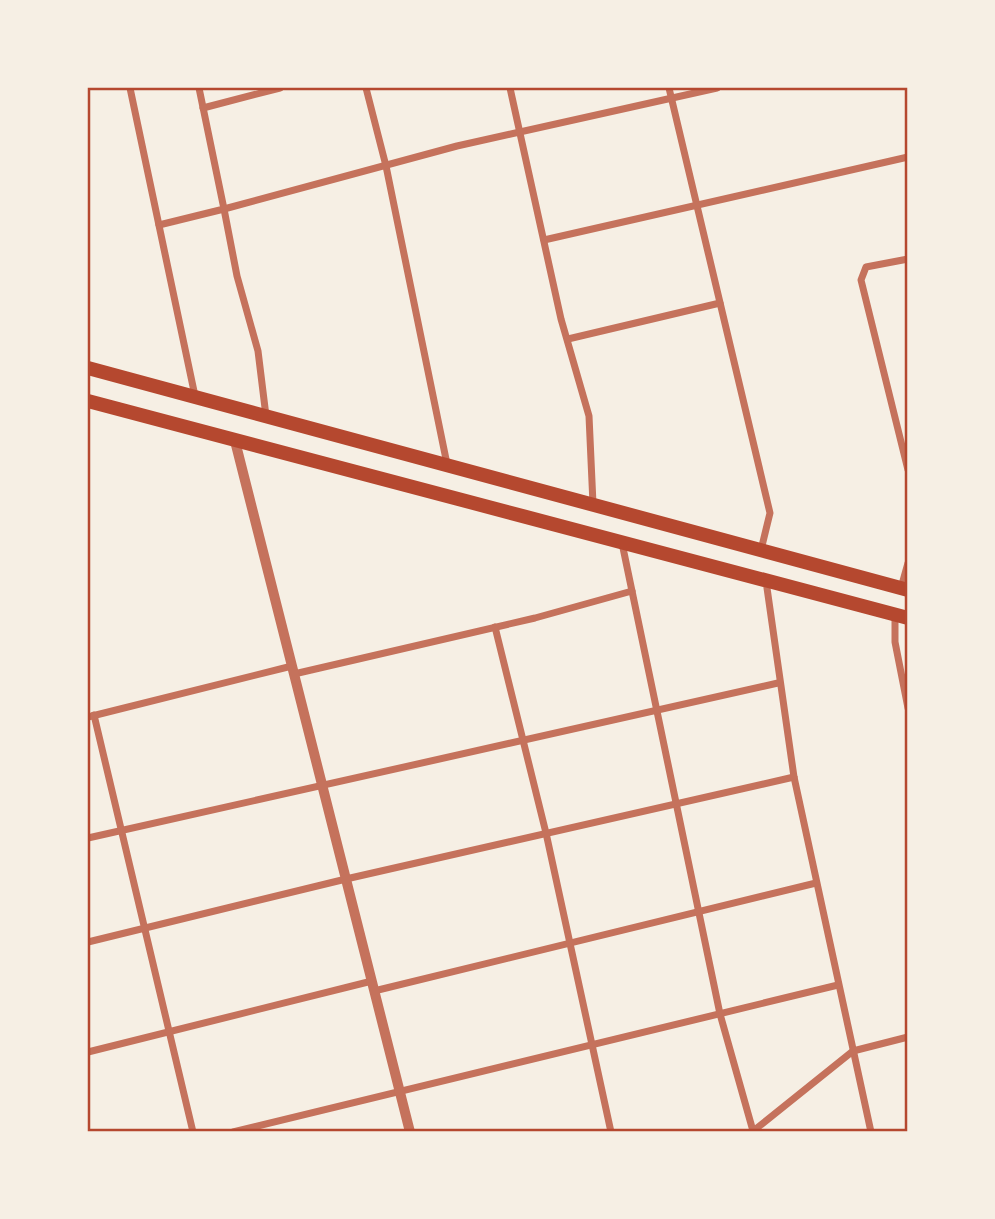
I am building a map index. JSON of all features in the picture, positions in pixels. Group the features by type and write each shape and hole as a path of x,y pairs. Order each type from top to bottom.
{"main road":[{"path":"88,368 904,589"},
{"path":"88,401 901,617"}],"street":[{"path":"131,88 195,397"},
{"path":"199,88 237,276 258,351 266,416"},
{"path":"203,107 280,88"},
{"path":"366,88 386,166 447,465"},
{"path":"510,88 568,340 589,416 593,505"},
{"path":"669,88 770,513 761,550"},
{"path":"159,225 457,146 521,134 717,88"},
{"path":"544,240 908,157"},
{"path":"908,259 866,267 861,281 908,470"},
{"path":"568,340 720,303"},
{"path":"236,442 410,1132"},
{"path":"622,543 720,1014 752,1131 853,1051 908,1037"},
{"path":"904,589 908,563"},
{"path":"766,581 778,683 794,777 872,1132"},
{"path":"193,1132 167,1032 122,830 91,716 495,627 632,591"},
{"path":"901,617 895,642 908,708"},
{"path":"495,627 546,833 611,1132"},
{"path":"88,838 322,783 778,683"},
{"path":"88,942 346,879 794,777"},
{"path":"88,1052 167,1032 571,943 816,883"},
{"path":"233,1132 838,985"}]}
